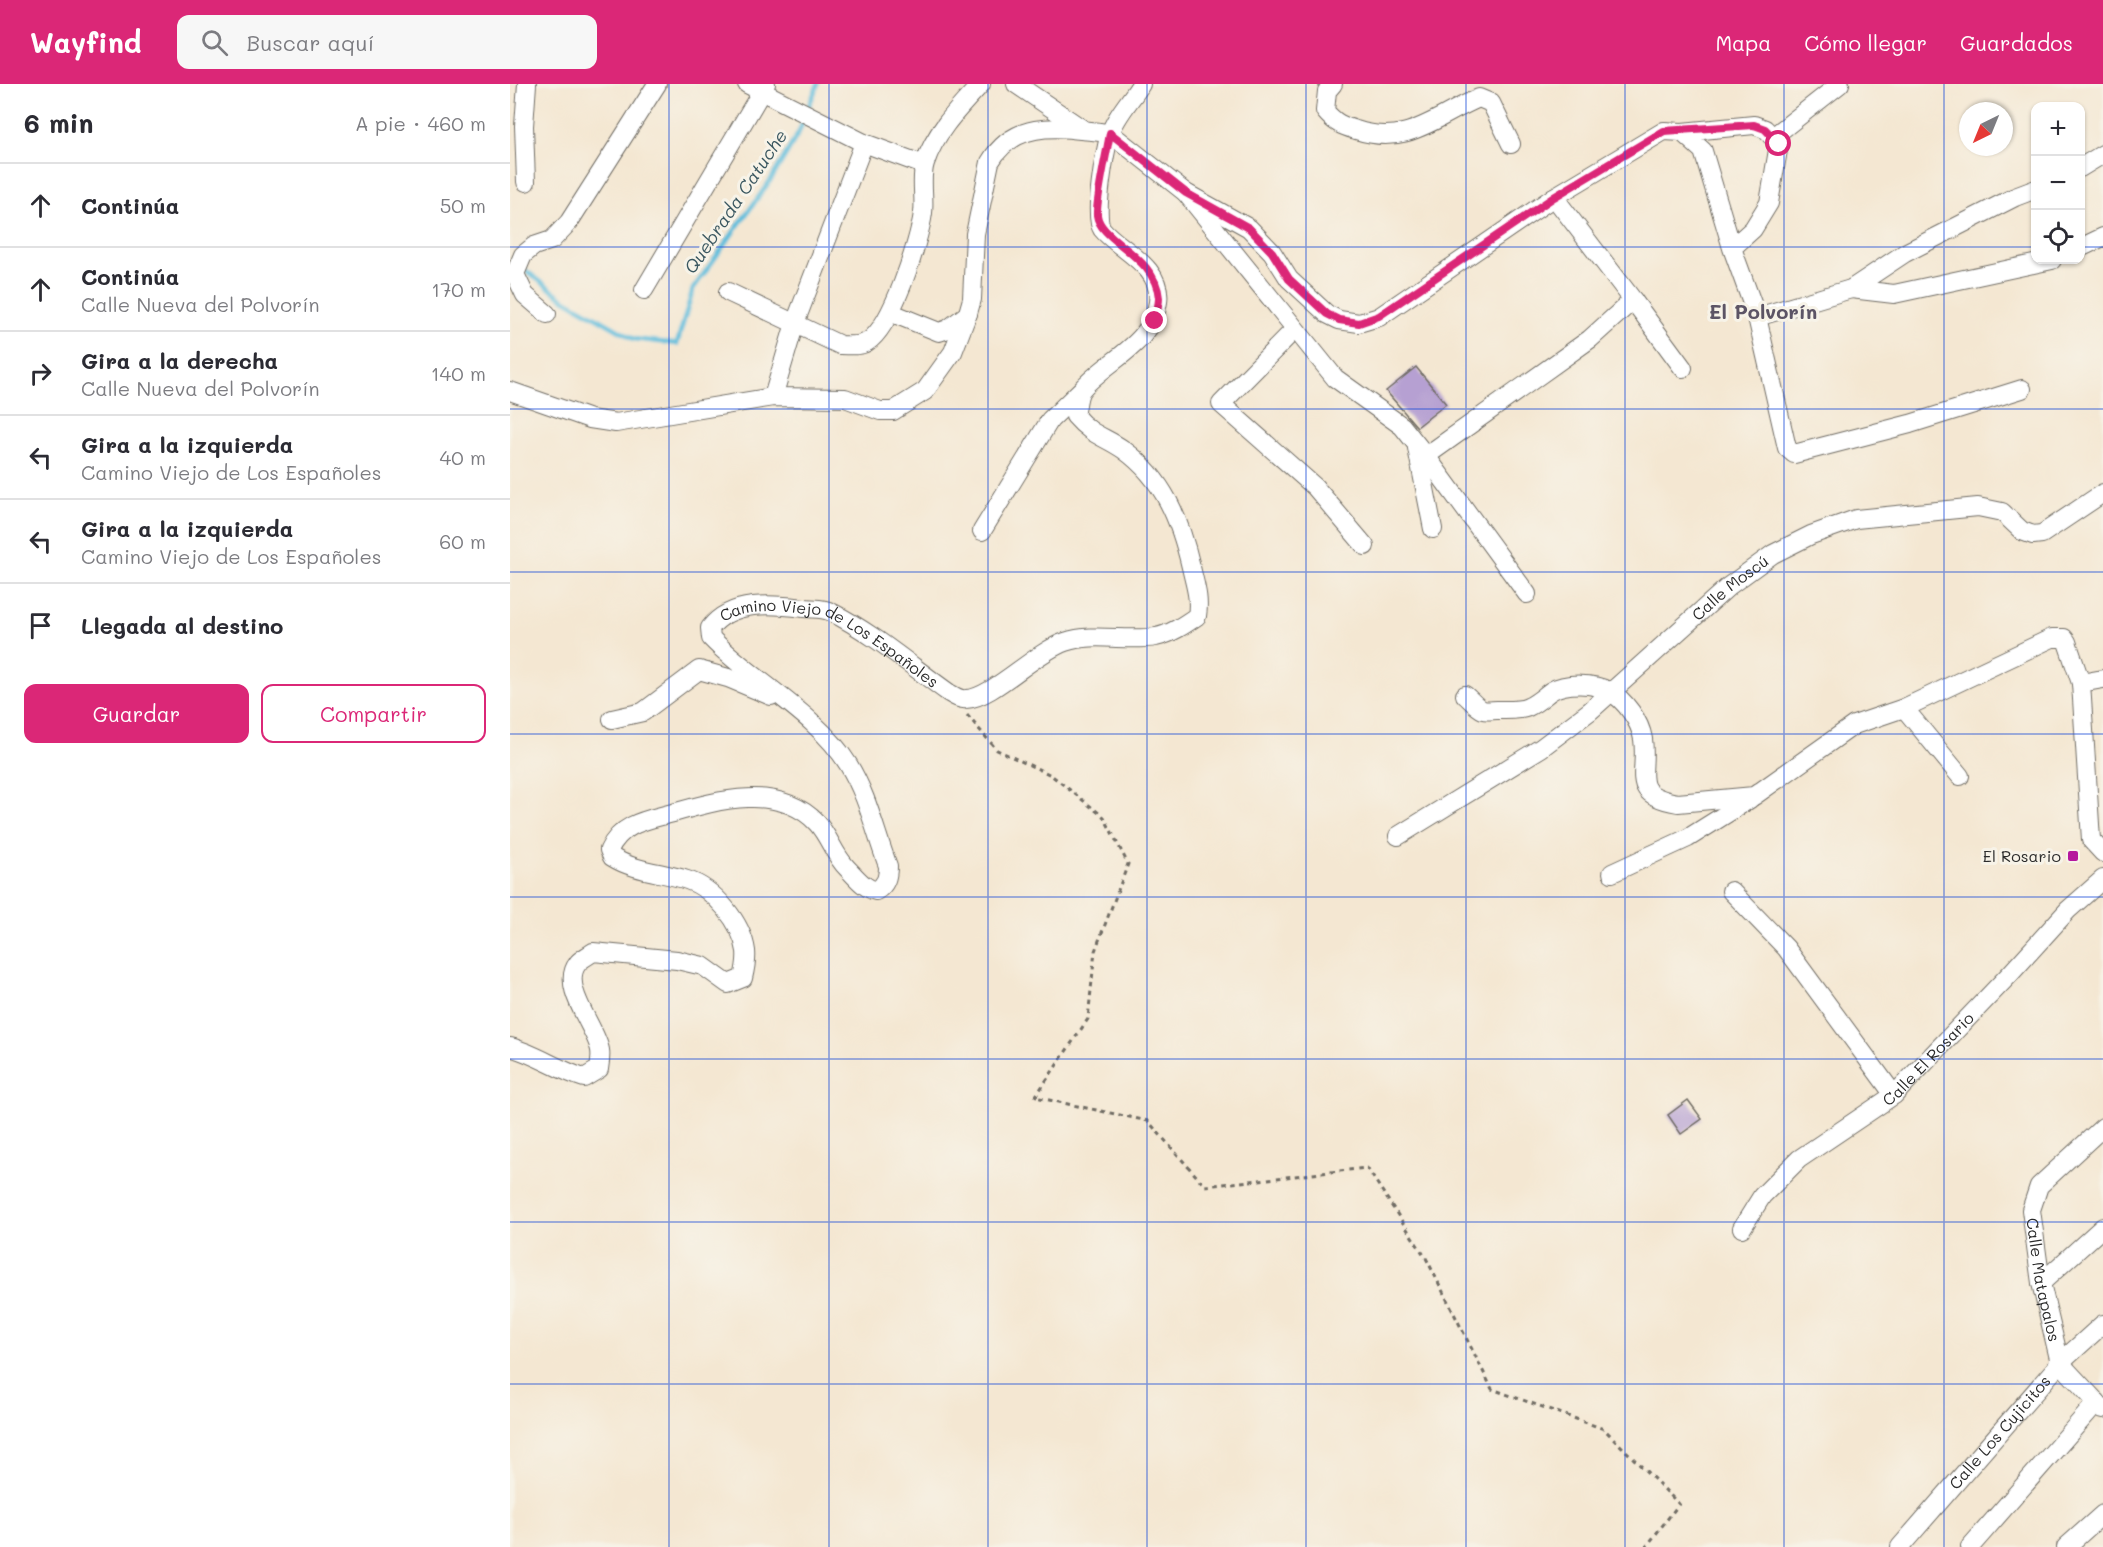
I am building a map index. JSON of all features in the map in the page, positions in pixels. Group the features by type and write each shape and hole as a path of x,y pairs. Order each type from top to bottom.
{"street":[{"path":"526,182 524,126 527,84"},
{"path":"547,314 525,295 514,274 523,255 534,246 552,240 569,222 657,84"},
{"path":"728,292 840,345 857,346 869,341 892,313 923,213 924,165 934,141 981,84"},
{"path":"1016,84 1085,130"},
{"path":"982,531 1050,420 1134,344 1155,321 1159,299 1154,280 1136,255 1102,228 1097,214 1110,133 1141,84"},
{"path":"1333,84 1327,91 1325,111 1335,123 1371,135 1398,136 1460,106 1485,99 1491,103 1510,144"},
{"path":"1774,136 1840,84"},
{"path":"644,290 758,87 791,109 864,143 924,165"},
{"path":"510,391 590,419 616,423 773,397 845,398 880,411 893,411 925,391 953,352 972,299 975,234 990,162 996,151 1013,137 1045,126 1110,133 1186,193 1249,228 1272,252 1289,279 1327,314 1339,320 1359,323 1379,316 1554,197 1664,131 1682,132 1754,125 1765,129 1774,136 1779,144 1769,203 1754,229 1732,248"},
{"path":"1682,132 1703,151 1732,248 1757,317 1788,448 1794,454 1910,424 2022,389"},
{"path":"773,397 795,323 864,143"},
{"path":"2085,165 2103,154"},
{"path":"1757,317 1851,289 1905,253 2014,197 2031,191"},
{"path":"1186,193 1335,378 1402,426 1527,594"},
{"path":"1554,197 1683,368"},
{"path":"2085,246 2103,237"},
{"path":"1851,289 1894,294 2033,264"},
{"path":"1421,450 1590,339 1633,300"},
{"path":"892,313 939,332 948,329 968,313"},
{"path":"1295,328 1221,404 1315,487 1365,546"},
{"name":"Camino Viejo de Los Españoles","path":"510,1047 584,1078 599,1069 601,1052 596,1034 577,1001 572,980 577,964 593,952 677,960 703,966 728,984 743,978 747,954 743,938 730,914 706,890 689,880 649,872 612,857 609,850 614,839 630,825 729,798 760,798 798,808 804,812 819,825 842,862 862,883 876,891 882,888 888,878 888,866 862,789 847,762 807,719 711,638 710,628 716,620 732,611 765,605 828,611 855,625 949,693 963,700 978,698 1038,656 1064,643 1092,637 1155,637 1172,632 1197,616 1200,600 1181,524 1172,505 1156,479 1123,449 1087,430 1075,416 1080,391"},
{"path":"1421,450 1433,529"},
{"name":"Calle Moscú","path":"1398,836 1541,748 1610,692 1729,586 1773,554 1811,535 1856,519 1978,507 2002,512 2022,531 2033,535 2042,534 2103,493"},
{"path":"1612,873 1688,838 1754,796 1854,725 1904,708 2058,637 2067,642 2081,683 2091,840 2103,853"},
{"path":"612,719 643,712 699,670 728,678 789,704"},
{"path":"2081,683 2103,679"},
{"path":"1465,695 1483,710 1506,710 1528,707 1554,689 1579,685 1599,687 1610,692 1633,714 1640,729 1643,740 1641,779 1647,791 1666,802 1678,803 1754,796"},
{"path":"1904,708 1960,776"},
{"name":"Calle El Rosario","path":"1742,1228 1762,1196 1799,1159 1894,1095 2068,910 2103,879"},
{"path":"1731,891 1786,948 1894,1095"},
{"name":"Calle Matapalos","path":"2100,1405 2060,1363 2041,1283 2031,1210 2033,1199 2046,1178 2103,1127"},
{"path":"2041,1283 2103,1227"},
{"name":"Calle Los Cujicitos","path":"1900,1547 2060,1363 2103,1323"},
{"path":"1970,1547 2100,1405"},
{"path":"2066,1547 2103,1514"}],"path":[{"path":"949,693 996,750 1051,775 1104,817 1128,864 1095,951 1088,1019 1035,1097 1148,1120 1205,1186 1367,1168 1426,1258 1492,1389 1604,1429 1678,1504 1646,1547"}],"building":[{"path":"1416,367 1446,404 1417,427 1386,391"},
{"path":"1688,1100 1702,1119 1681,1134 1668,1115"}],"waterway":[{"name":"Quebrada Catuche","path":"808,108 818,84"},
{"name":"Quebrada Catuche","path":"525,270 564,299 634,339 677,344 693,289 772,178 799,132 805,116"}],"place":[{"name":"El Rosario","path":"2073,856"}],"district":[{"name":"El Polvorín","path":"1763,312"}],"route":[{"path":"1155,321 1159,299 1154,280 1136,255 1102,228 1097,214 1110,133 1186,193 1249,228 1272,252 1289,279 1327,314 1339,320 1359,323 1379,316 1554,197 1664,131 1682,132 1754,125 1765,129 1774,136 1779,144"}]}
